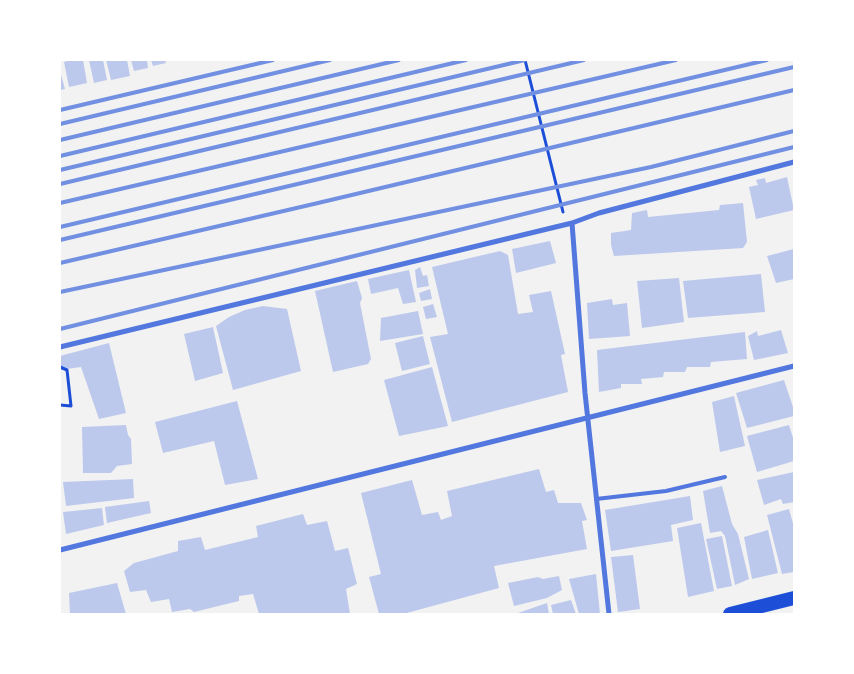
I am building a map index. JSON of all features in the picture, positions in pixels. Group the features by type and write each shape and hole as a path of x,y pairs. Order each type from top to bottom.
{"highway":[{"path":"730,614 794,598"}],"street":[{"path":"60,347 572,223 599,213 794,162"},
{"path":"572,223 585,392 609,614"},
{"path":"60,550 589,417 793,368"}],"lane":[{"path":"596,499 666,491 725,477"}],"path":[{"path":"525,60 564,218"},
{"path":"60,367 67,370 71,406 60,405"}],"building":[{"path":"83,60 87,83 69,87 64,62"},
{"path":"89,60 103,60 107,80 94,83"},
{"path":"106,60 127,60 130,76 111,80"},
{"path":"131,60 147,60 148,68 134,71"},
{"path":"151,60 165,60 166,63 153,66"},
{"path":"60,71 65,89 60,90"},
{"path":"787,177 794,210 756,219 749,187 758,185 756,180 765,178 766,183"},
{"path":"743,203 747,242 743,248 614,256 611,245 611,233 631,230 632,213 647,210 648,217 719,210 720,205"},
{"path":"550,241 556,263 516,273 512,249"},
{"path":"794,249 794,279 776,283 767,256"},
{"path":"500,251 508,255 518,314 533,312 529,295 551,291 565,354 561,355 568,392 452,422 430,337 448,334 432,267"},
{"path":"420,267 423,276 427,275 429,286 417,288 415,270"},
{"path":"409,270 416,302 403,304 398,288 371,294 368,279"},
{"path":"761,274 765,312 688,318 683,281"},
{"path":"679,278 684,322 642,328 637,281"},
{"path":"357,281 362,298 360,303 371,359 368,364 333,372 315,291"},
{"path":"430,289 432,299 421,301 419,293"},
{"path":"612,299 613,305 627,303 630,336 589,339 587,303"},
{"path":"433,304 437,317 426,319 423,307"},
{"path":"263,306 287,309 301,371 233,390 216,326 229,317 245,310"},
{"path":"418,311 423,334 380,341 381,318"},
{"path":"213,327 223,373 195,381 184,334"},
{"path":"781,330 788,353 754,360 748,336 757,331 758,336"},
{"path":"745,332 747,359 711,362 710,367 687,367 685,372 664,372 663,377 641,379 642,384 621,384 621,388 599,392 597,350"},
{"path":"423,336 430,364 402,371 395,343"},
{"path":"109,343 126,413 99,419 81,367 60,370 60,356"},
{"path":"432,367 448,426 399,436 384,380"},
{"path":"784,380 794,410 794,416 747,428 736,393"},
{"path":"734,396 745,446 720,452 712,402"},
{"path":"237,401 258,479 225,485 214,441 163,453 155,422"},
{"path":"126,425 131,439 132,464 117,466 111,473 83,473 82,427"},
{"path":"789,425 794,441 794,461 757,472 747,436"},
{"path":"539,469 546,492 554,490 558,503 581,503 587,520 582,521 587,549 494,566 499,588 403,614 379,614 369,577 381,574 361,493 412,480 422,515 438,512 441,520 452,516 447,491"},
{"path":"794,472 794,502 783,504 781,499 764,505 757,480"},
{"path":"133,479 134,498 66,506 63,482"},
{"path":"722,486 732,524 738,534 749,579 735,585 725,536 721,531 710,533 703,491"},
{"path":"690,496 693,520 671,525 673,541 611,551 605,510"},
{"path":"149,501 151,513 107,523 105,507"},
{"path":"102,508 104,525 66,534 63,512"},
{"path":"789,509 794,527 794,572 782,574 767,515"},
{"path":"303,514 307,525 327,521 335,551 348,548 357,584 346,589 350,614 259,614 253,594 239,596 239,601 194,612 190,609 172,612 169,599 151,602 146,590 130,592 124,571 134,563 178,551 178,541 201,537 205,550 258,537 256,526"},
{"path":"701,523 714,591 688,597 677,528"},
{"path":"768,530 778,573 752,579 744,537"},
{"path":"722,536 732,586 717,589 706,539"},
{"path":"633,555 640,609 618,612 611,557"},
{"path":"596,574 600,614 579,614 569,579"},
{"path":"559,576 562,590 547,598 514,606 508,583 538,577 543,579"},
{"path":"117,583 126,614 70,614 69,593"},
{"path":"571,600 576,614 553,614 551,605"},
{"path":"547,603 549,614 515,614"}],"railway":[{"path":"60,110 273,60"},
{"path":"60,124 330,60"},
{"path":"60,140 399,60"},
{"path":"60,156 466,60"},
{"path":"60,170 525,60"},
{"path":"60,184 584,60"},
{"path":"60,203 676,60"},
{"path":"60,227 767,60"},
{"path":"60,240 794,67"},
{"path":"60,263 794,90"},
{"path":"60,292 651,167 794,131"},
{"path":"60,329 794,147"}]}
